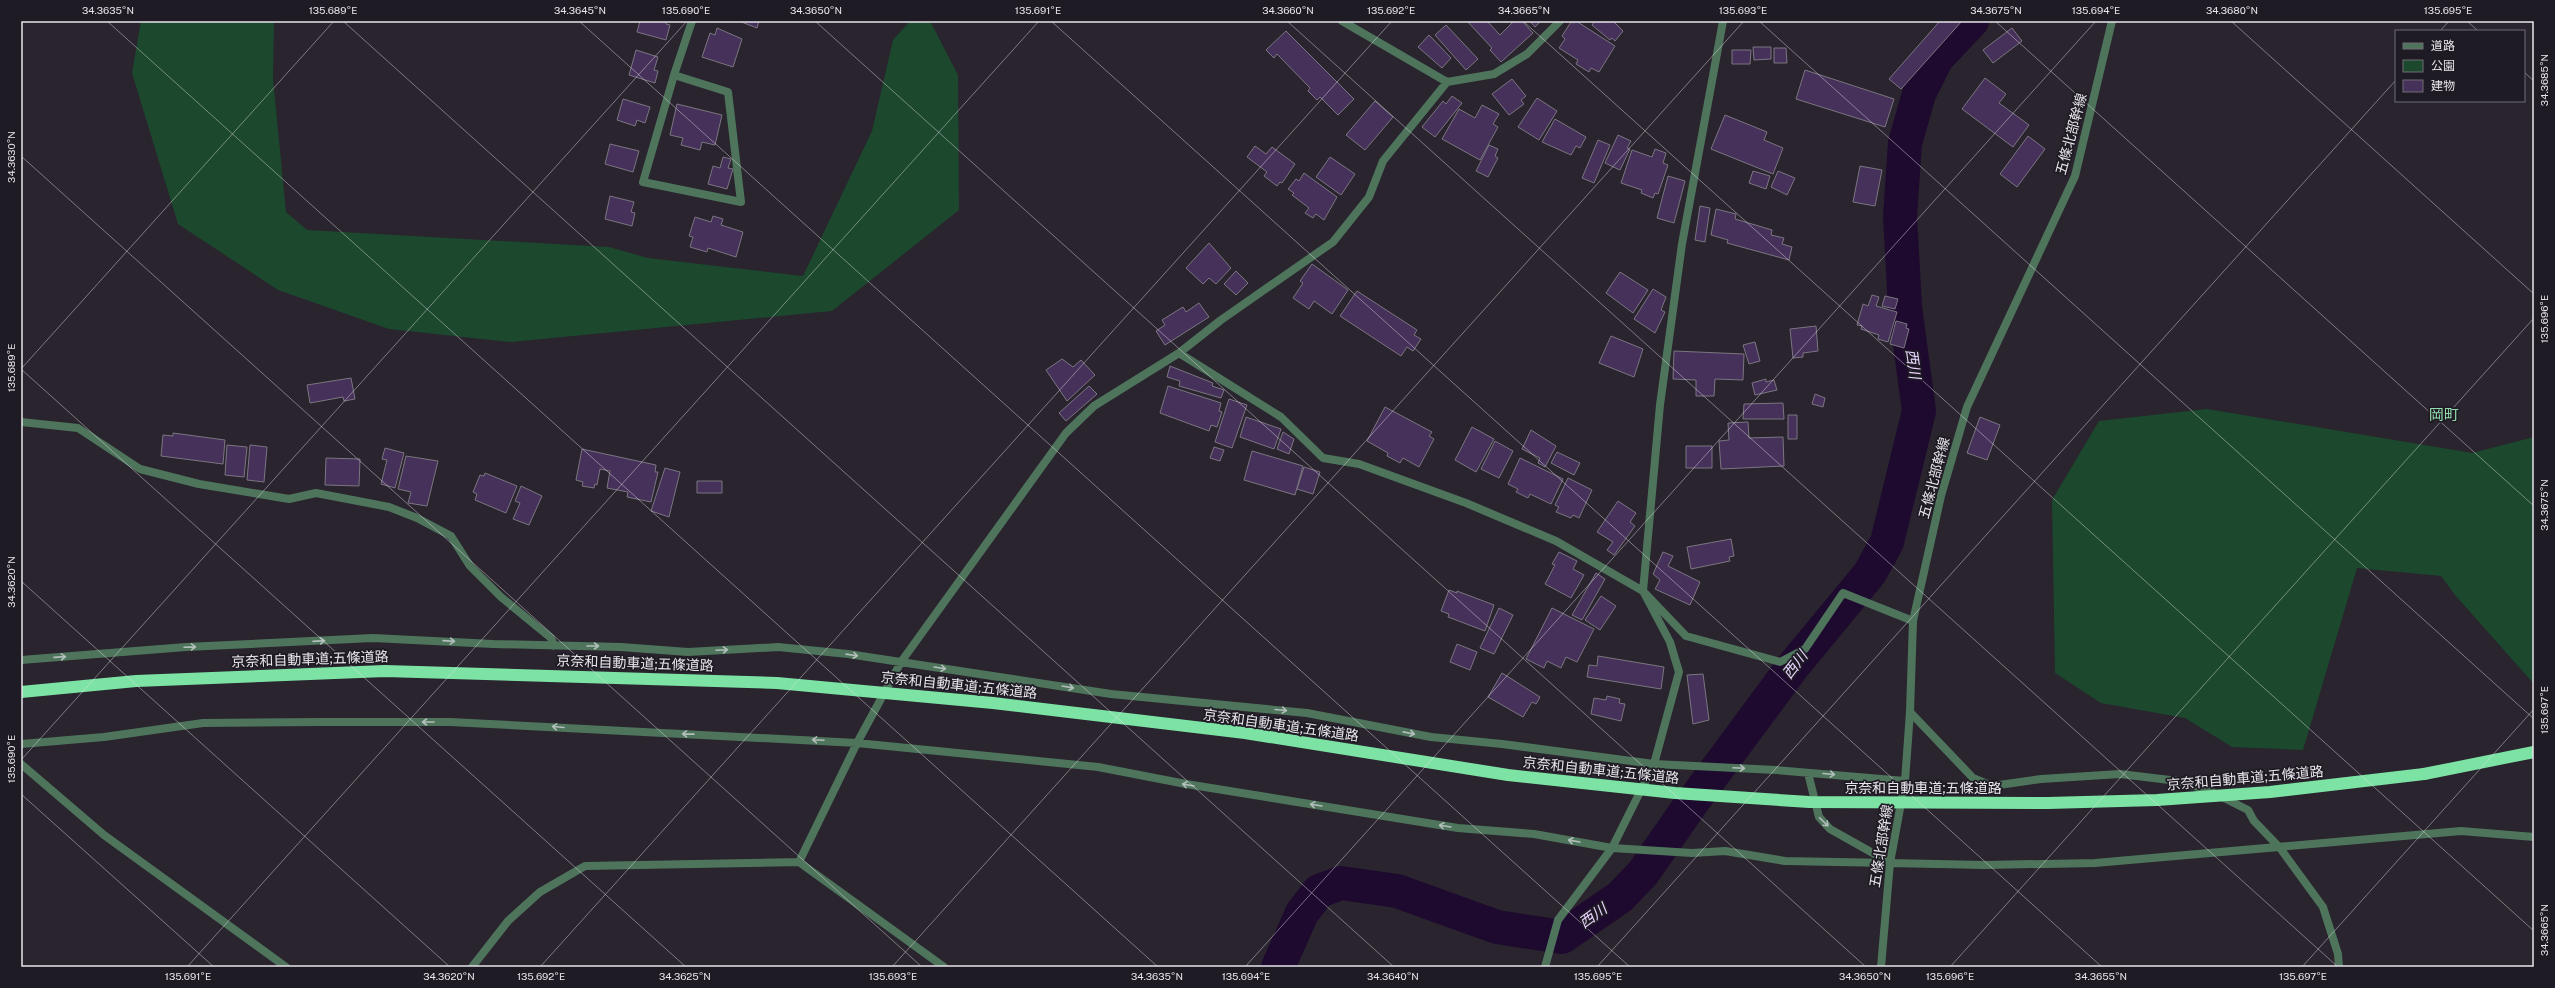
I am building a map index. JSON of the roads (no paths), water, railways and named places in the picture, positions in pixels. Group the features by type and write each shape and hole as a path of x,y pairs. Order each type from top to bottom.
{"highway":[{"name":"京奈和自動車道;五條道路","path":"21,692 136,681 385,671 777,683 994,703 1245,733 1508,775 1675,793 1809,802 2048,803 2157,800 2270,792 2424,774 2534,752"}],"street":[{"path":"674,75 728,92 741,202 643,182 674,75 692,21"},
{"path":"1342,21 1447,82 1494,74 1527,54 1560,21"},
{"path":"1546,967 1558,920 1612,848 1654,764 1679,672 1670,642 1642,591 1660,405 1681,252 1723,21"},
{"name":"五條北部幹線","path":"1881,967 1890,863 1905,781 1910,712 1913,621 1941,496 1967,407 2075,176 2112,21"},
{"path":"799,862 857,743 901,662 1066,434 1094,406 1179,353 1221,320 1333,242 1369,197 1383,161 1447,82"},
{"path":"1179,353 1281,417 1323,458 1358,464 1466,503 1556,541 1642,591 1686,636 1780,662 1805,649 1843,593 1913,621"},
{"path":"21,422 78,428 140,469 199,484 289,498 316,493 389,507 417,518 451,536 470,566 501,597 551,638 554,646"},
{"path":"21,660 186,647 373,638 554,646 621,647 688,652 778,647 901,662 1111,694 1307,713 1431,737 1502,744 1654,764 1776,770 1905,781"},
{"path":"1910,712 1973,778 1992,786 2041,779 2120,774 2178,781 2210,791 2248,810 2254,821 2280,848 2323,907 2338,954 2339,967"},
{"path":"21,744 104,737 203,723 322,722 450,722 857,743 1098,767 1186,784 1458,828 1534,834 1612,848 1692,854 1725,851 1785,861 1986,865 2095,863 2461,831 2534,837"},
{"path":"21,764 104,835 286,967"},
{"path":"1808,773 1818,817 1830,829 1890,863"},
{"path":"472,967 508,920 540,892 585,866 799,862 944,967"}],"waterway":[{"name":"西川","path":"1278,967 1302,913 1319,891 1341,883 1397,891 1497,927 1562,937 1620,897 1643,873 1691,804 1794,665 1870,573 1887,542 1919,411 1905,307 1900,216 1905,143 1919,94 1937,58 1972,21"}],"district":[{"name":"岡町","path":"2444,415"}]}
